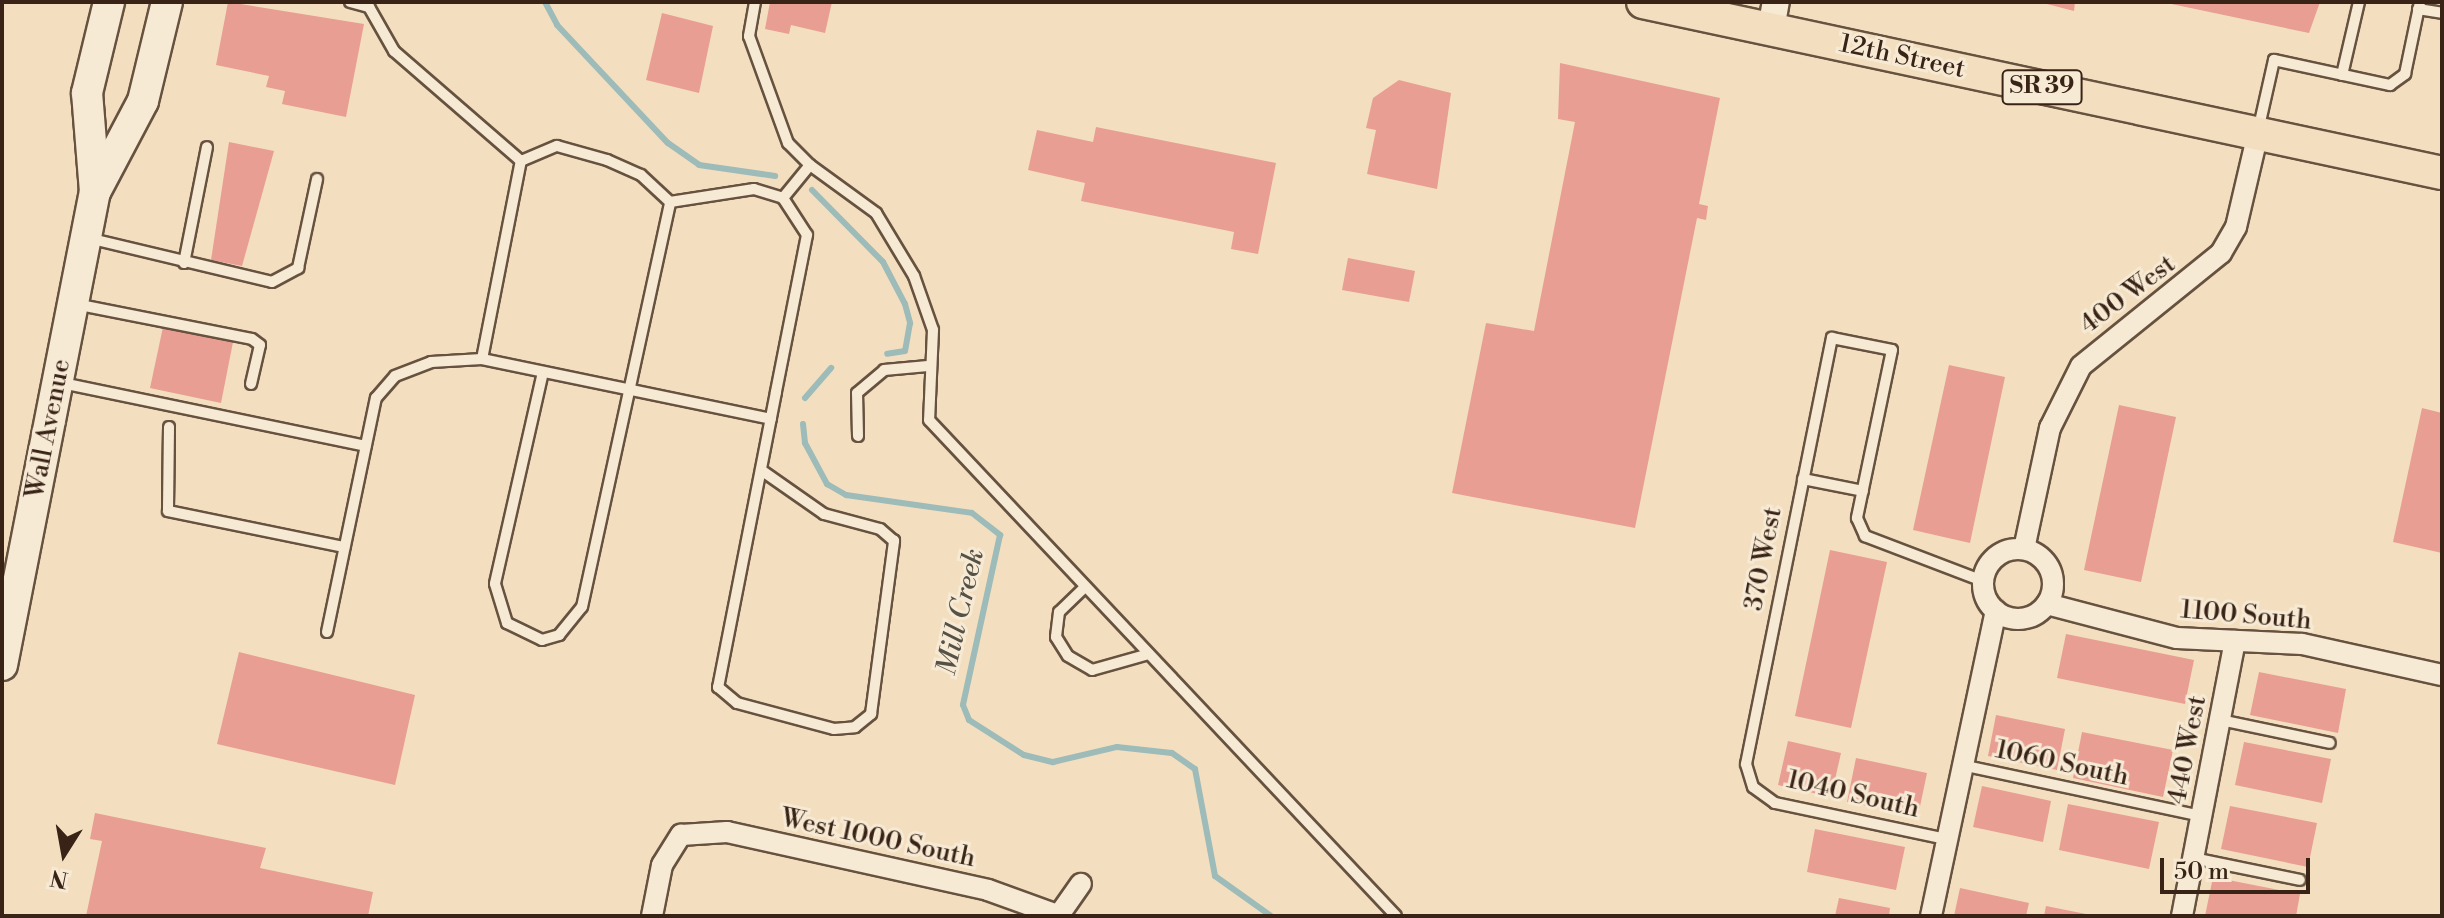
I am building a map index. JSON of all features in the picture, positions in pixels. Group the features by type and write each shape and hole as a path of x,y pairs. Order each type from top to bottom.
{"main road":[{"name":"Wall Avenue","path":"2,665 95,192 87,93 109,2"},
{"name":"Wall Avenue","path":"95,192 143,101 167,2"},
{"name":"12th Street","path":"1643,2 1773,16 2258,133 2442,173"}],"street":[{"name":"400 West","path":"2024,549 2037,471 2075,376 2096,350 2221,253 2236,227 2258,133"},
{"path":"1931,916 1996,611 1983,581 2001,553 2024,549 2050,571 2047,604 2028,618 1996,611"},
{"name":"1100 South","path":"2047,604 2177,638 2302,644 2442,675"},
{"name":"440 West","path":"2182,916 2235,641"},
{"name":"West 1000 South","path":"652,916 662,865 681,835 727,832 988,890 1060,916 1081,884"}],"lane":[{"path":"350,2 369,7 394,51 521,161"},
{"path":"755,2 749,36 788,143 810,165 876,213 914,276 933,330 928,366 929,420 1396,916"},
{"path":"2342,75 2359,2"},
{"path":"2258,133 2274,60 2390,85 2405,74 2419,6 2442,13"},
{"path":"521,161 557,146 607,160 641,175 670,202"},
{"path":"184,263 207,147"},
{"path":"482,359 521,161"},
{"path":"783,198 810,165"},
{"path":"86,238 272,282 298,268 317,179"},
{"path":"670,202 754,189 783,198 807,235 718,687 737,703 834,729 855,727 871,714 894,541 880,529 824,514 761,470"},
{"path":"543,372 495,584 507,623 542,640 559,635 582,607 670,202"},
{"path":"73,304 252,339 260,345 251,384"},
{"name":"370 West","path":"1753,787 1746,764 1832,338 1892,350 1863,491"},
{"path":"327,632 376,398 395,376 431,362 482,359 771,419"},
{"path":"858,436 857,393 884,370 928,366"},
{"path":"58,382 366,446"},
{"path":"169,427 168,511 344,547"},
{"path":"1803,479 1863,491 1857,518 1865,536 1983,581"},
{"path":"1085,587 1059,612 1056,637 1068,656 1092,670 1149,654"},
{"path":"2220,720 2330,743"},
{"name":"1060 South","path":"1961,765 2201,816"},
{"name":"1040 South","path":"1753,787 1775,803 1946,839"},
{"path":"2193,858 2300,880"}],"building":[{"path":"228,2 364,24 346,117 282,104 285,91 266,87 269,76 216,65"},
{"path":"770,2 832,2 825,33 791,25 789,34 765,29"},
{"path":"2039,2 2075,2 2074,11"},
{"path":"2162,2 2320,2 2309,33"},
{"path":"662,13 713,26 699,93 646,80"},
{"path":"1560,63 1720,98 1699,204 1708,206 1706,220 1697,218 1635,528 1452,493 1486,323 1534,331 1575,122 1558,119"},
{"path":"1399,80 1451,93 1437,189 1367,174 1376,130 1366,128 1373,98"},
{"path":"1096,127 1276,163 1258,254 1231,249 1234,232 1081,201 1085,183 1028,170 1037,130 1093,142"},
{"path":"229,142 274,151 242,266 211,260"},
{"path":"1348,258 1415,271 1409,302 1342,290"},
{"path":"163,327 233,342 221,403 150,388"},
{"path":"1949,365 2005,377 1970,543 1913,530"},
{"path":"2119,405 2176,417 2141,582 2084,570"},
{"path":"2422,408 2442,413 2442,553 2393,542"},
{"path":"1830,550 1887,562 1851,728 1795,716"},
{"path":"2066,634 2194,660 2185,704 2057,678"},
{"path":"239,652 415,695 395,785 217,744"},
{"path":"2259,672 2346,689 2338,733 2250,715"},
{"path":"1996,715 2065,729 2057,770 1988,756"},
{"path":"2082,732 2173,750 2163,797 2073,778"},
{"path":"1788,741 1841,753 1831,797 1778,785"},
{"path":"2244,742 2331,759 2322,803 2235,785"},
{"path":"1856,758 1927,773 1918,816 1847,802"},
{"path":"1982,786 2051,801 2043,842 1973,827"},
{"path":"2068,804 2159,822 2149,869 2059,850"},
{"path":"2230,806 2317,823 2308,867 2221,849"},
{"path":"95,813 266,848 260,868 373,892 368,916 86,916 102,841 90,839"},
{"path":"1815,829 1905,847 1896,890 1807,872"},
{"path":"2213,877 2300,894 2296,916 2205,916"},
{"path":"1960,888 2029,903 2026,916 1954,916"},
{"path":"1839,898 1890,908 1889,916 1835,916"},
{"path":"2046,906 2091,915 2091,916 2044,916"}],"waterway":[{"name":"Mill Creek","path":"545,2 557,25 668,143 699,165 775,176"},
{"name":"Mill Creek","path":"812,190 883,262 905,304 910,323 905,351 887,354"},
{"name":"Mill Creek","path":"805,398 831,368"},
{"name":"Mill Creek","path":"803,424 805,443 827,484 846,495 972,513 1000,535 963,705 969,720 1024,755 1053,762 1117,747 1172,753 1195,769 1215,876 1271,916"}]}
